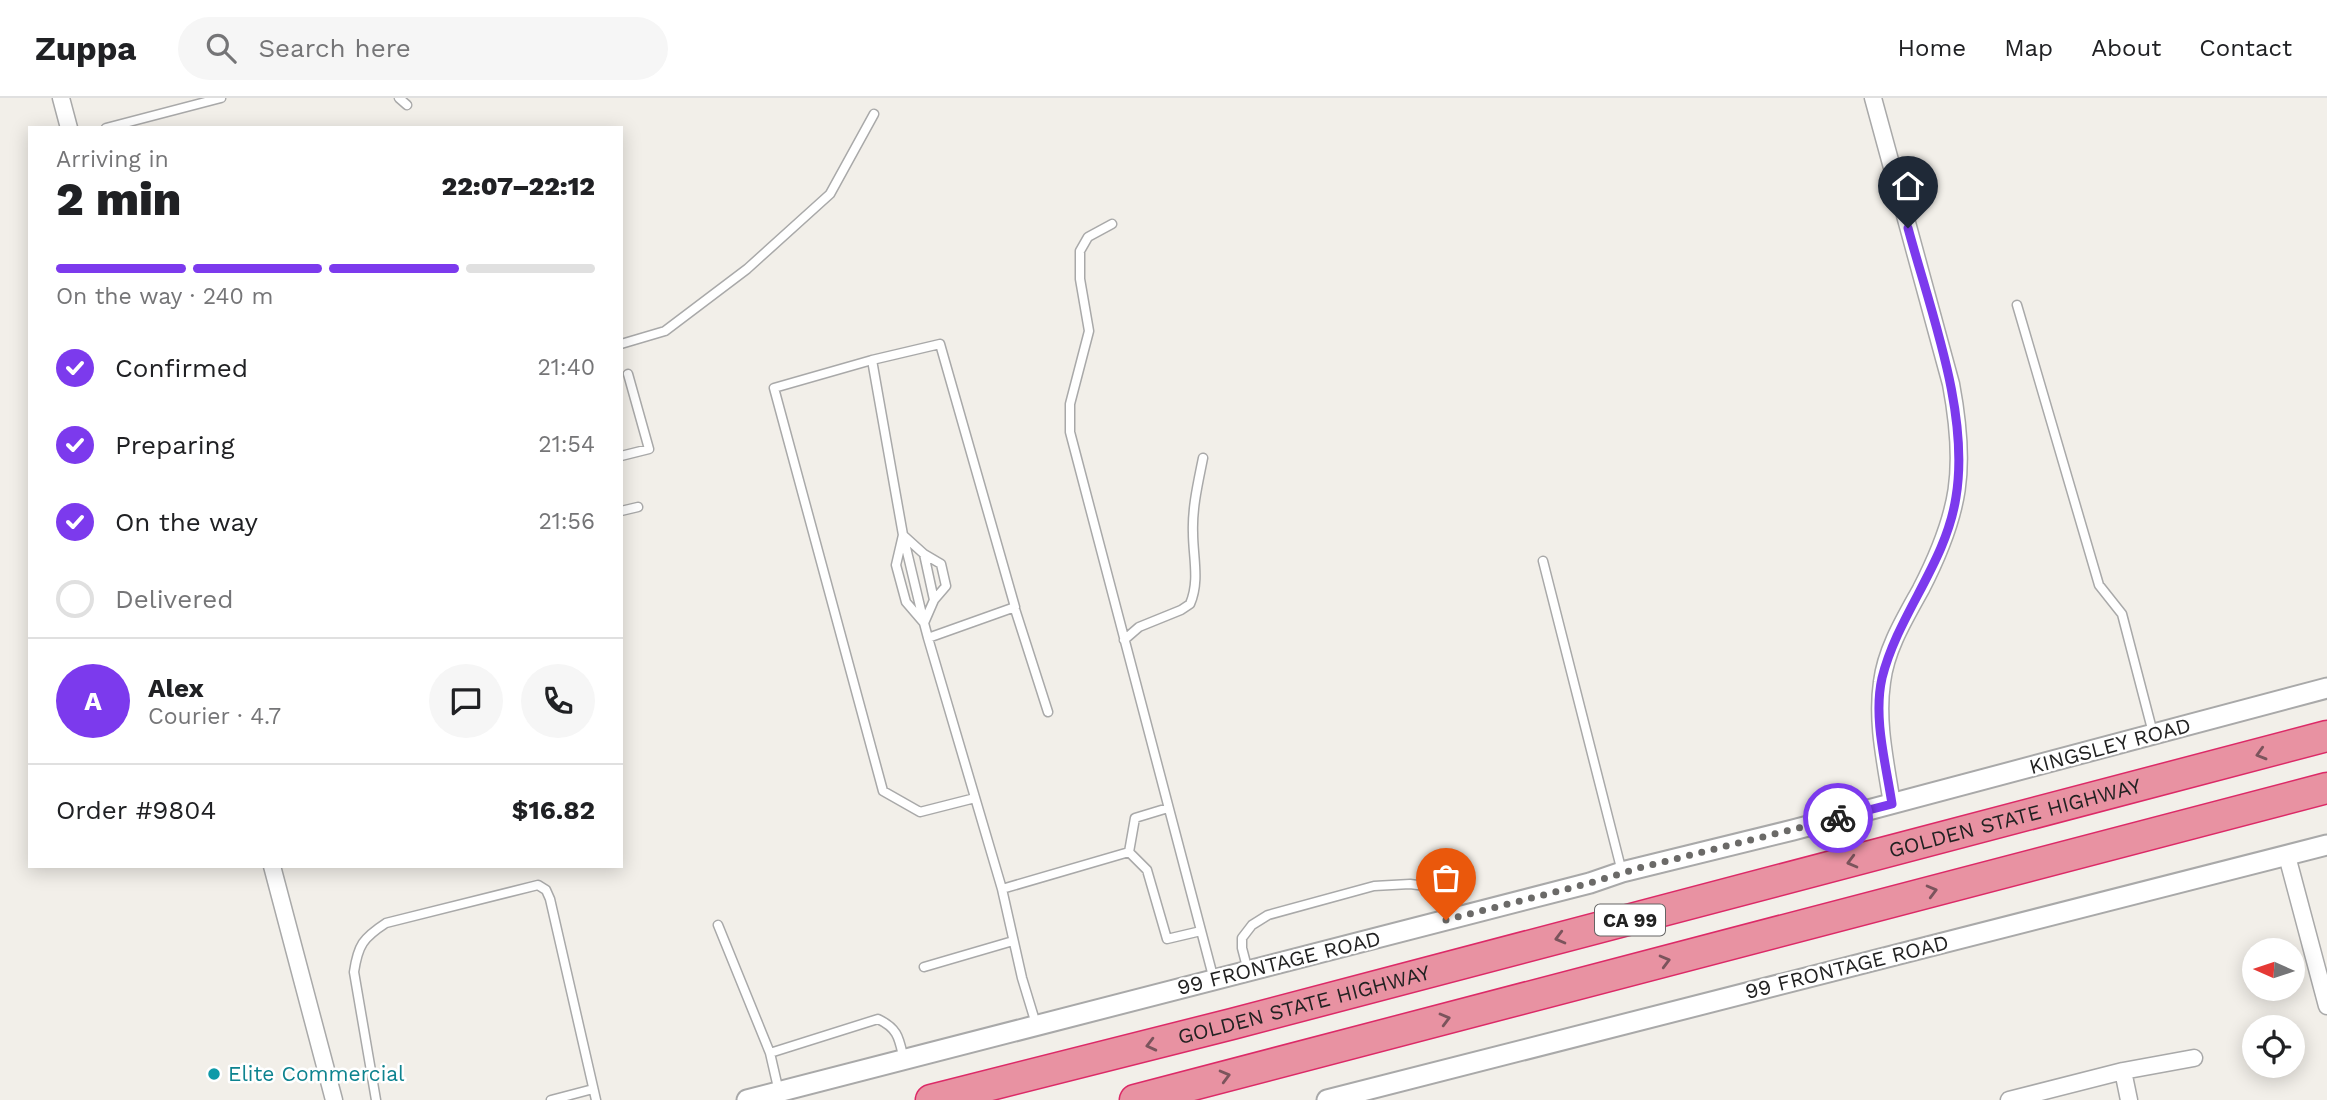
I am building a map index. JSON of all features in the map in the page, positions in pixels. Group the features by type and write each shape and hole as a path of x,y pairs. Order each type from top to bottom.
{"highway":[{"name":"GOLDEN STATE HIGHWAY","path":"931,1100 1259,1017 2327,736"},
{"name":"CA 99","path":"1135,1100 2327,788"}],"street":[{"path":"61,98 68,126"},
{"path":"1873,98 1951,384 1958,422 1959,471 1955,506 1946,537 1898,632 1882,679 1879,709 1892,804"},
{"name":"KINGSLEY ROAD","path":"1892,804 2327,688"},
{"name":"99 FRONTAGE ROAD","path":"747,1100 1892,804"},
{"name":"99 FRONTAGE ROAD","path":"1327,1100 2327,845"},
{"path":"2287,856 2327,1006"},
{"path":"273,868 334,1100"},
{"path":"2009,1100 2123,1071 2194,1058"},
{"path":"2123,1071 2129,1100"}],"lane":[{"path":"114,126 221,98"},
{"path":"399,98 407,105"},
{"path":"623,343 665,331 747,269 830,194 874,114"},
{"path":"1112,224 1088,237 1080,251 1080,279 1089,331 1070,404 1070,432 1214,980"},
{"path":"2017,305 2099,585 2122,614 2153,734"},
{"path":"975,798 920,812 883,792 774,388 940,344 1014,606 1048,712"},
{"path":"872,360 902,535 896,565 905,602 924,623 1002,889 1035,1024"},
{"path":"623,456 649,449 628,374"},
{"path":"1124,640 1139,627 1190,604 1196,579 1192,534 1194,503 1203,458"},
{"path":"623,511 638,507"},
{"path":"902,535 924,554 941,564 946,586 934,600 924,623"},
{"path":"924,554 934,600"},
{"path":"1543,561 1622,872"},
{"path":"928,638 1014,606"},
{"path":"1129,852 1135,818 1168,808"},
{"path":"1002,889 1129,852"},
{"path":"1129,852 1147,870 1167,939 1201,931"},
{"path":"1248,971 1242,938 1252,925 1268,915 1374,886 1410,884 1433,887 1441,897 1446,920"},
{"path":"376,1100 354,972 357,952 367,936 386,923 538,885 546,890 550,899 596,1100"},
{"path":"718,925 770,1053 779,1092"},
{"path":"924,967 1013,942"},
{"path":"770,1053 878,1019 889,1024 898,1035 904,1060"},
{"path":"551,1100 593,1089"}],"way so far":[{"path":"1446,920 1838,818"}],"place":[{"name":"Elite Commercial","path":"214,1074"}],"route":[{"path":"1838,818 1892,804 1879,709 1882,679 1898,632 1946,537 1956,497 1959,471 1958,422 1951,384 1908,228"}]}
